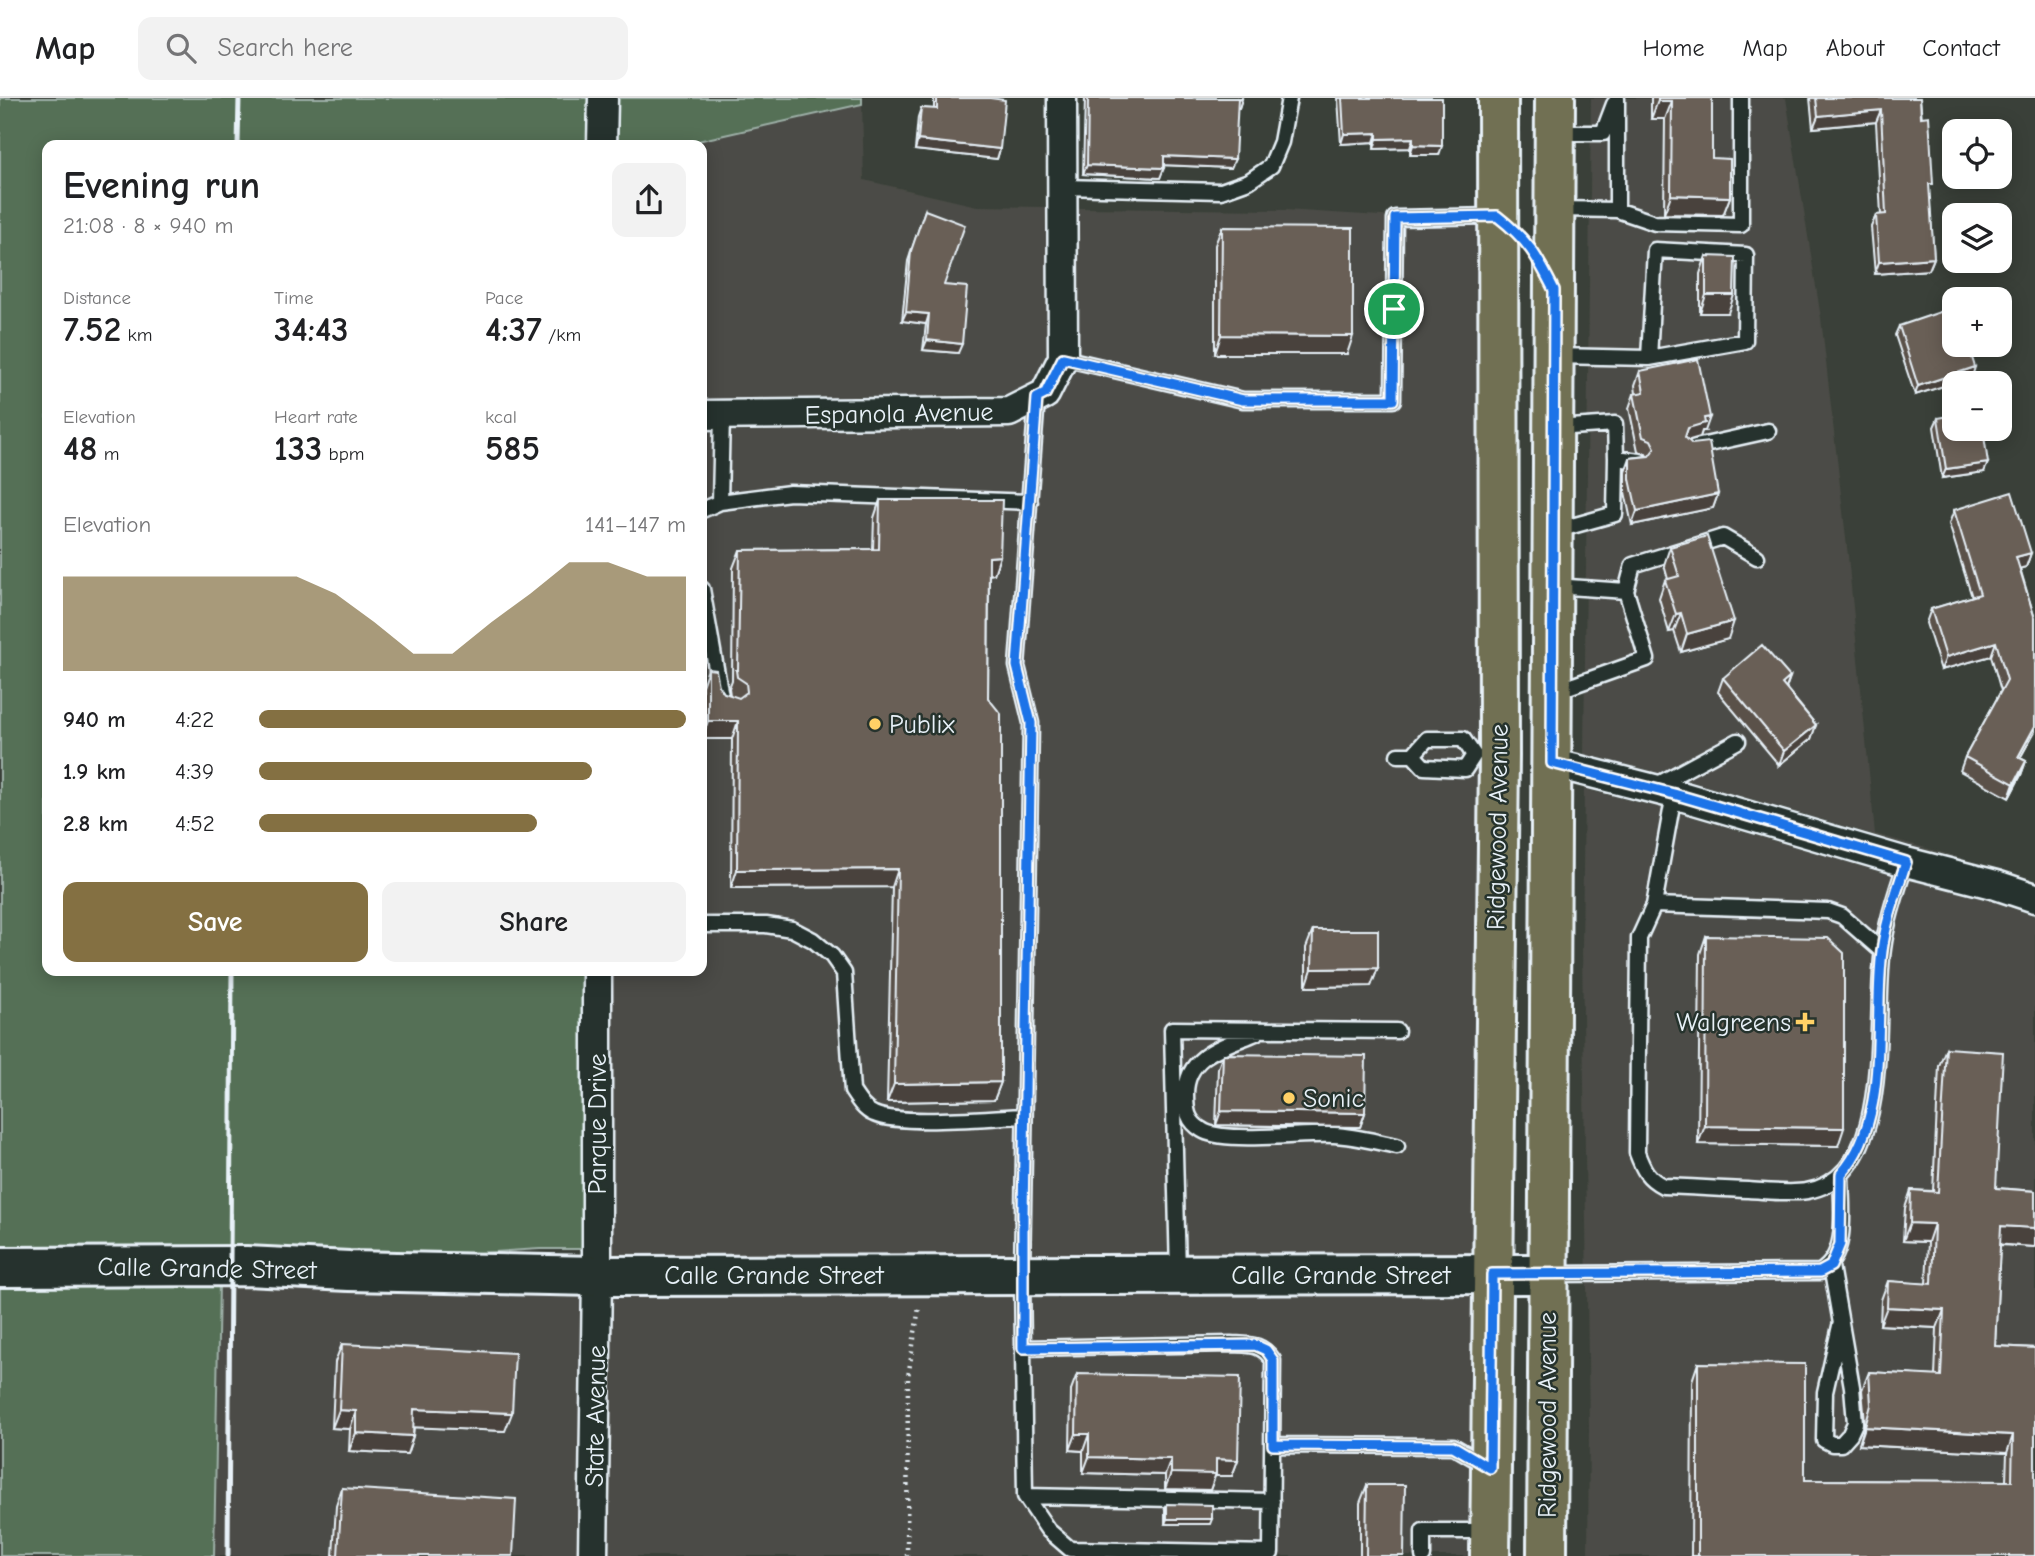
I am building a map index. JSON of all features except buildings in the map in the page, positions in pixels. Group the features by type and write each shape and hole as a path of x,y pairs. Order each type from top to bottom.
{"main road":[{"name":"Ridgewood Avenue","path":"1490,1544 1492,1274 1486,755 1498,98"},
{"name":"Ridgewood Avenue","path":"1547,1556 1555,115"},
{"path":"1497,216 1517,231 1535,252 1554,290"}],"street":[{"path":"603,98 603,140"},
{"path":"1037,398 1045,394 1063,358 1062,98"},
{"name":"Espanola Avenue","path":"712,415 1009,412 1037,398"},
{"path":"1552,763 1662,791 1906,862 1996,884 2035,898"},
{"name":"Parque Drive","path":"597,976 597,1276"},
{"name":"Calle Grande Street","path":"0,1268 246,1266 597,1276 1548,1274"},
{"name":"State Avenue","path":"593,1556 597,1276"}],"lane":[{"path":"1063,187 1221,191 1249,181 1270,166 1281,142 1289,98"},
{"path":"1555,115 1603,133 1617,98"},
{"path":"1617,98 1617,210"},
{"path":"1554,209 1617,210 1655,223 1741,225 1741,98"},
{"path":"1063,358 1243,400 1393,400 1395,218 1497,216"},
{"path":"1554,356 1649,358 1745,341 1746,255 1655,250 1649,358"},
{"path":"1023,1348 1255,1345 1266,1350 1273,1360 1271,1553 1070,1549 1048,1530 1025,1496 1022,1275 1031,723 1017,666 1037,398"},
{"path":"712,415 720,502"},
{"path":"1553,428 1615,424 1616,458 1615,514 1553,532"},
{"path":"1689,449 1769,431"},
{"path":"1616,458 1640,461"},
{"path":"707,508 720,502 790,493 1030,502"},
{"path":"1552,692 1647,659 1626,590 1633,565 1723,537 1757,557"},
{"path":"1553,586 1626,590"},
{"path":"707,617 722,702 732,706"},
{"path":"1427,739 1463,739 1486,755 1465,769 1424,767 1405,755 1427,739"},
{"path":"1738,741 1662,791 1654,905 1639,938 1637,1153 1650,1179 1663,1186 1808,1191 1835,1180 1853,1161 1863,1140 1873,1098 1882,951 1891,909 1906,862"},
{"path":"1654,905 1828,911 1842,916 1882,951"},
{"path":"707,925 766,925 792,929 813,940 832,956 844,973 852,1091 862,1106 873,1114 895,1120 1024,1116"},
{"path":"1178,1275 1172,1029 1397,1031"},
{"path":"1264,1030 1210,1052 1198,1060 1186,1082 1186,1113 1193,1124 1204,1132 1224,1136 1335,1135 1397,1146"},
{"path":"1840,1326 1825,1392 1824,1440 1832,1444 1841,1444 1855,1423 1852,1387 1831,1266 1840,1244 1841,1174"},
{"path":"1548,1274 1820,1272 1831,1266"},
{"path":"1273,1445 1453,1446 1490,1468"},
{"path":"1025,1496 1272,1501"},
{"path":"1423,1556 1423,1531 1490,1544"}],"path":[{"path":"907,1556 908,1377 924,1275"}],"shaded area":[{"path":"1591,98 1786,98 1821,318 1875,834 1969,860 1584,754"},
{"path":"862,104 864,180 977,206 1047,207 1047,355 1034,382 1007,395 707,399 707,140 702,140"},
{"path":"1078,208 1285,210 1476,222 1482,226 1483,459 1476,1258 612,1259 612,976 707,976 707,432 1008,428 1050,409 1058,400 1078,356"},
{"path":"1584,789 1669,810 1901,878 1991,901 2035,916 2035,1556 1588,1556 1589,1428 1582,948"},
{"path":"219,1283 581,1292 578,1556 214,1556"},
{"path":"1476,1291 1472,1556 608,1556 612,1292"}],"green space":[{"path":"0,98 588,98 587,140 42,140 42,976 582,976 582,1249 432,1256 0,1251"},
{"path":"618,98 862,98 862,104 702,140 618,140"},
{"path":"219,1283 214,1556 0,1556 0,1284"}],"railway":[{"path":"238,140 239,98"},
{"path":"228,1556 232,976"}],"place":[{"name":"Publix","path":"875,724"},
{"name":"Walgreens","path":"1805,1022"},
{"name":"Sonic","path":"1289,1098"}],"route":[{"path":"1497,216 1517,231 1535,252 1554,290 1552,763 1674,794 1906,862 1891,909 1882,951 1873,1098 1863,1140 1853,1161 1841,1174 1840,1244 1831,1266 1820,1272 1492,1274 1490,1468 1453,1446 1273,1445 1273,1360 1266,1350 1255,1345 1023,1348 1031,723 1017,666 1037,398 1045,394 1063,358 1243,400 1393,400 1394,309 1395,218 1497,216"}]}
